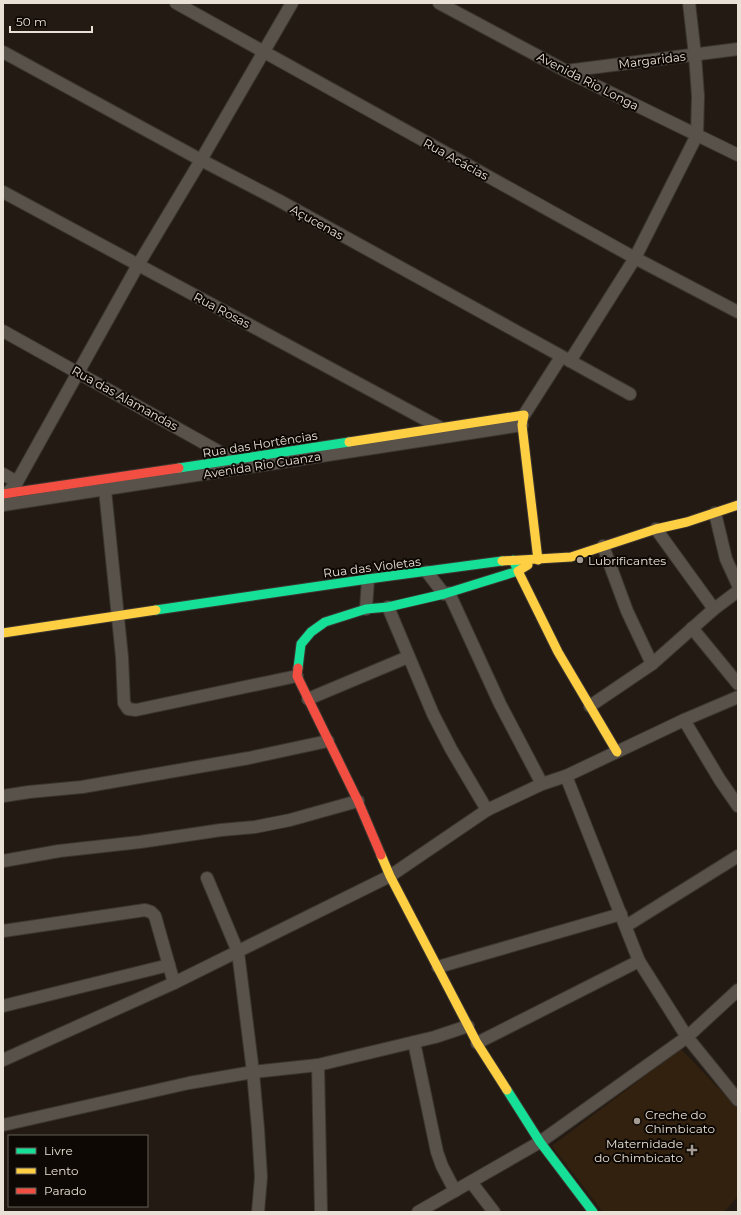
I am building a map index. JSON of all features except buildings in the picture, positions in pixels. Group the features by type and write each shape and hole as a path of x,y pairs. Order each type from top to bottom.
{"street":[{"name":"Rua Acácias","path":"176,3 635,258 738,312"},
{"path":"4,498 17,482 138,265 292,3"},
{"name":"Avenida Rio Longa","path":"439,3 566,71 738,156"},
{"path":"593,1212 540,1142 477,1043 390,876 358,801 297,676 302,644 311,632 325,622 366,609 388,607 446,594 518,571 538,560 522,419 635,258 697,135 698,96 689,3"},
{"name":"Margaridas","path":"566,71 738,49"},
{"name":"Açucenas","path":"3,52 201,160 278,200 630,394"},
{"name":"Rua Rosas","path":"3,192 441,428"},
{"name":"Rua das Alamandas","path":"3,331 79,372 241,464"},
{"name":"Rua das Hortências","path":"4,498 241,464 441,428 522,419"},
{"name":"Avenida Rio Cuanza","path":"4,498 105,490 241,464 522,419"},
{"path":"3,474 17,482"},
{"path":"105,490 122,657 124,703 128,709 136,710 297,676"},
{"name":"Rua das Violetas","path":"3,633 118,617 263,594 513,560 538,560 571,557 656,529 687,522 738,505"},
{"path":"715,513 726,559 738,585"},
{"path":"656,529 714,609"},
{"path":"603,546 627,611 652,664"},
{"path":"513,560 558,652 617,752"},
{"path":"427,572 446,594 500,704 542,784"},
{"path":"366,609 368,580"},
{"path":"590,706 652,664 714,609 738,590"},
{"path":"388,607 433,714 451,749 487,810"},
{"path":"692,628 738,684"},
{"path":"308,699 408,657"},
{"path":"3,1060 174,983 390,876 487,810 542,784 566,776 684,720 738,697"},
{"path":"684,720 720,780 738,806"},
{"path":"3,796 82,787 242,759 328,741"},
{"path":"566,776 639,961 687,1037 738,1099"},
{"path":"3,861 58,851 255,827 290,820 358,801"},
{"path":"626,926 738,856"},
{"path":"207,878 238,952 253,1072 261,1177 258,1212"},
{"path":"3,931 145,910 151,912 155,916 174,983"},
{"path":"438,967 621,914"},
{"path":"477,1043 639,961"},
{"path":"3,1006 169,965"},
{"path":"418,1212 540,1142 687,1037 738,990"},
{"path":"3,1124 189,1083 253,1072 318,1065 414,1042 468,1026"},
{"path":"414,1042 437,1152 442,1166 455,1191"},
{"path":"318,1065 321,1212"},
{"path":"471,1182 494,1212"}],"shaded area":[{"path":"681,1049 738,1109 738,1196 724,1212 603,1212 552,1146"}],"traffic: fast":[{"path":"179,468 349,442"},
{"path":"298,668 301,644 311,632 325,622 366,609 388,607 444,594 518,571 513,560"},
{"path":"156,610 502,561"},
{"path":"507,1090 540,1142 593,1212"}],"traffic: slow":[{"path":"349,442 524,415 522,425 538,560"},
{"path":"502,561 571,557 656,529 687,522 738,505"},
{"path":"528,565 518,571 558,652 617,752"},
{"path":"3,633 156,610"},
{"path":"381,855 390,876 477,1043 507,1090"}],"traffic: jam":[{"path":"3,494 179,468"},
{"path":"298,668 297,676 358,801 381,855"}],"place":[{"name":"Lubrificantes","path":"580,560"},
{"name":"Creche do Chimbicato","path":"637,1121"},
{"name":"Maternidade do Chimbicato","path":"692,1150"}]}
